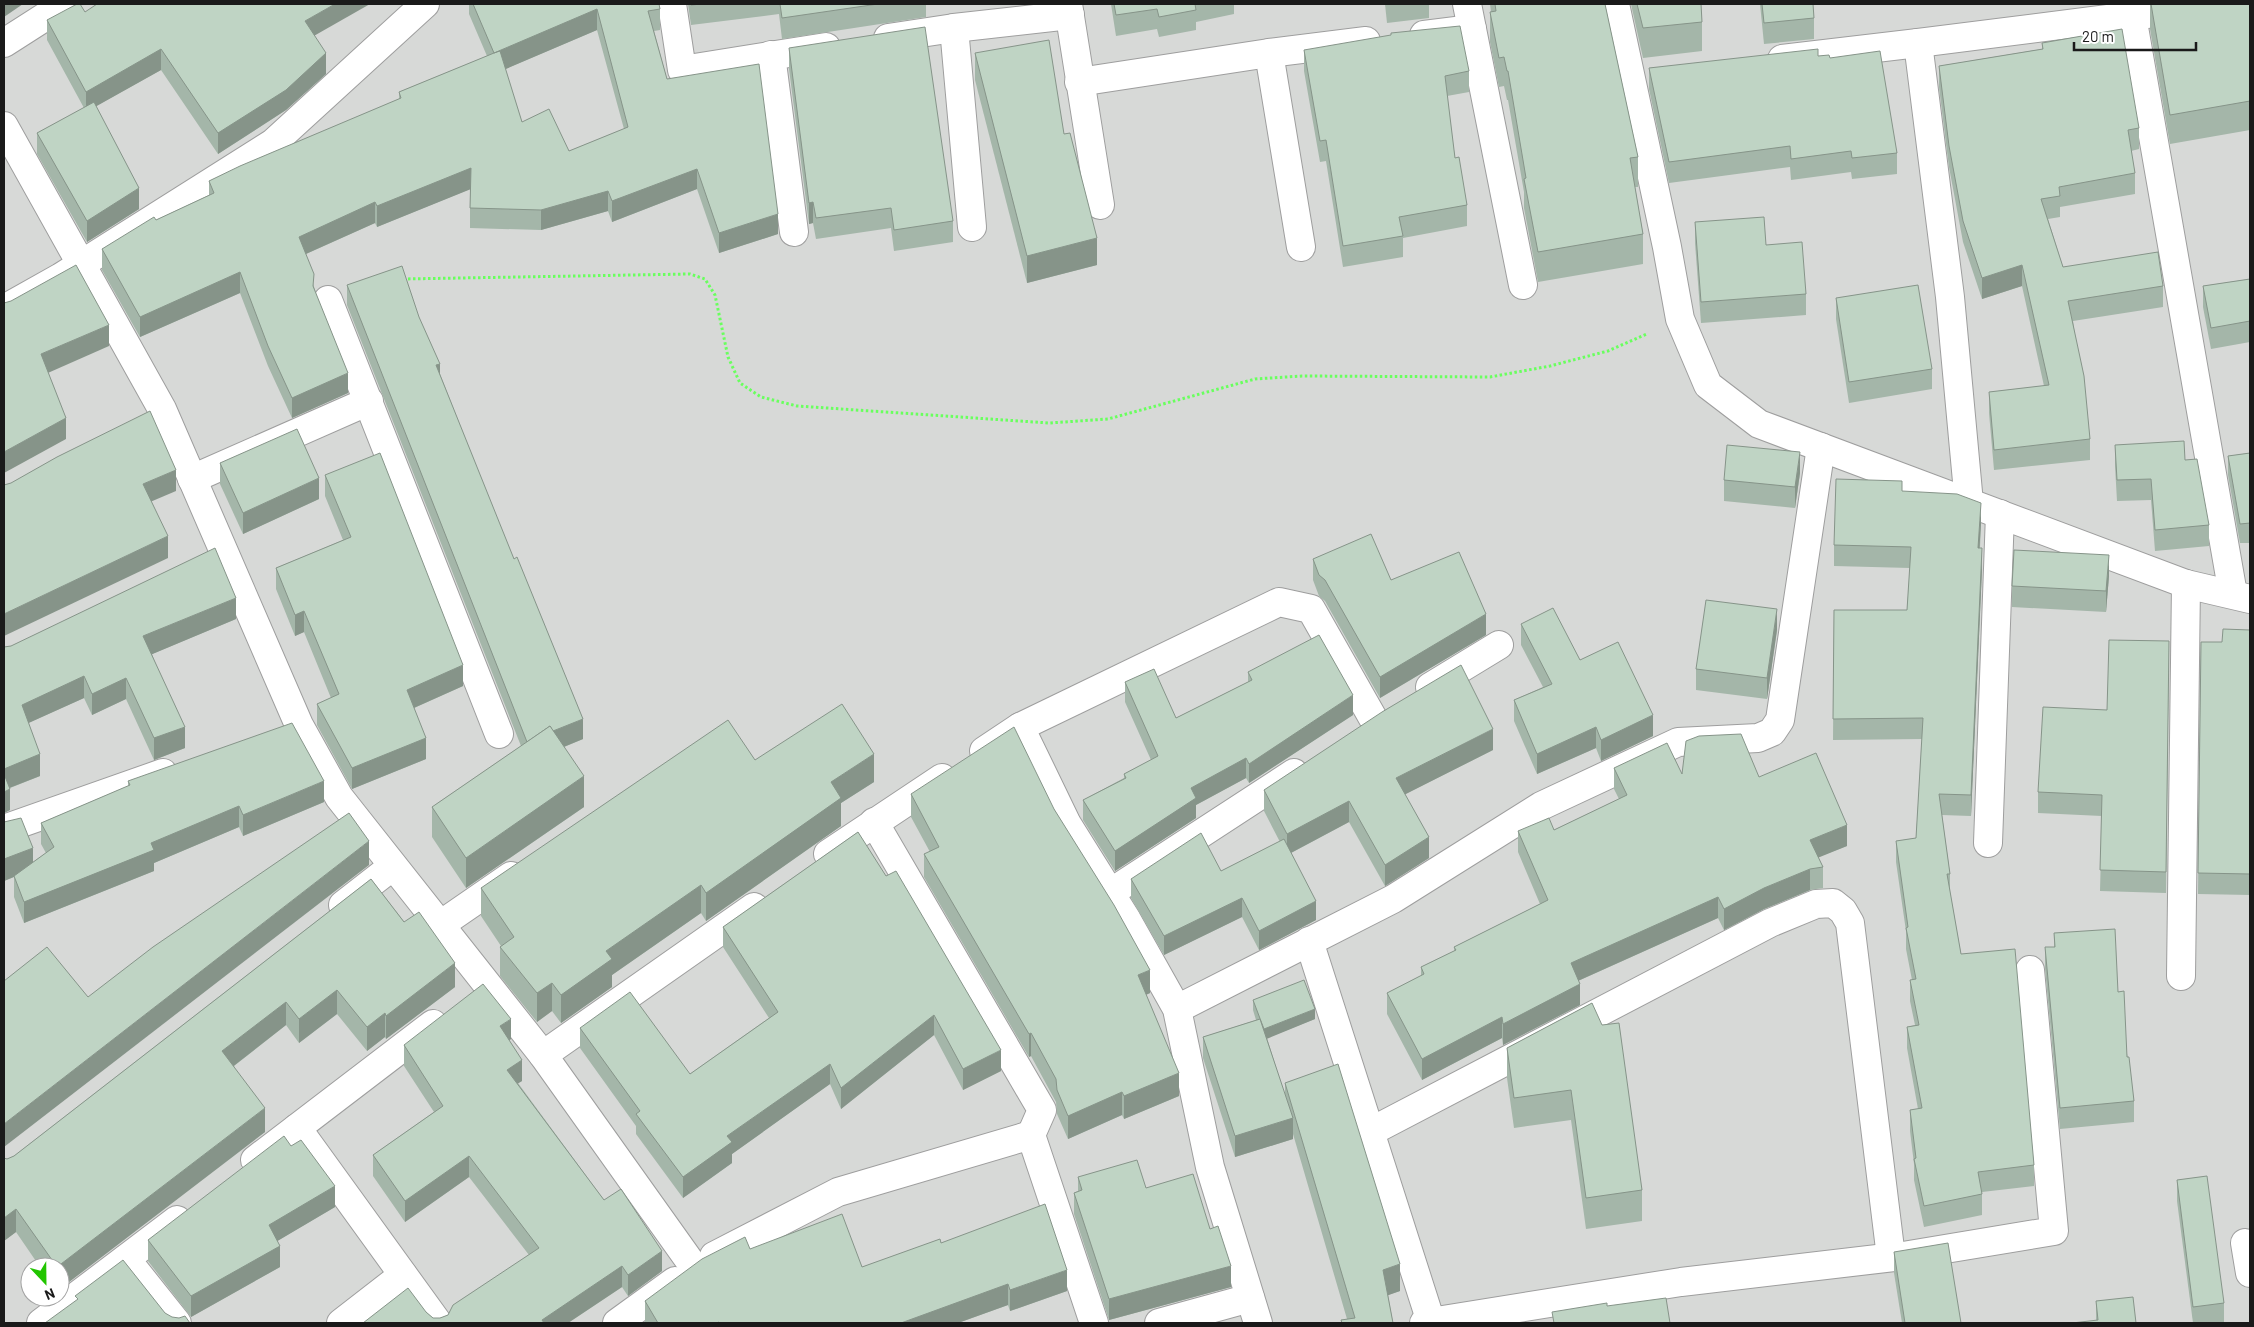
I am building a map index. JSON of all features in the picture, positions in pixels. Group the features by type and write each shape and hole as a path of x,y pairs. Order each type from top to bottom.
{"street":[{"path":"4,43 65,4"},
{"path":"4,309 82,264 273,143 425,4"},
{"path":"672,4 682,70 1069,9 1079,82 1100,204"},
{"path":"1615,4 1667,247 1680,319 1708,385 1758,424 2186,584 2242,596 2191,292 2132,16"},
{"path":"1759,61 1918,44 2225,4"},
{"path":"1079,82 1269,53 1470,16 1522,285"},
{"path":"954,28 972,227"},
{"path":"1918,44 1950,296 1969,502"},
{"path":"1269,53 1301,247"},
{"path":"771,56 794,232"},
{"path":"1630,76 1660,72"},
{"path":"4,126 162,409 299,725 339,796 440,925 470,995 543,1055 694,1267"},
{"path":"328,300 499,734"},
{"path":"192,479 368,401"},
{"path":"136,422 162,409"},
{"path":"1177,1009 1393,899 1541,806 1678,742 1758,738 1772,732 1780,720 1821,447"},
{"path":"1988,843 2000,514"},
{"path":"196,562 222,549"},
{"path":"2182,976 2186,584"},
{"path":"809,868 874,822 1020,727 1279,602 1311,609 1366,726 1499,646"},
{"path":"271,734 299,725"},
{"path":"1020,727 1068,824 1177,1009 1210,1167 1254,1311 1159,1323"},
{"path":"1110,893 1316,758"},
{"path":"4,829 188,764"},
{"path":"874,822 1042,1110 1031,1135 1094,1323"},
{"path":"440,925 530,863"},
{"path":"323,920 393,866"},
{"path":"543,1055 777,890"},
{"path":"1370,1132 1770,923 1816,904 1833,903 1843,911 1850,923 1891,1257"},
{"path":"1308,941 1370,1132 1427,1323 1681,1282 1891,1257 2054,1231 2030,970"},
{"path":"235,1176 470,995"},
{"path":"297,1128 438,1323"},
{"path":"617,1323 694,1267 838,1192 1031,1135"},
{"path":"41,1323 196,1205"},
{"path":"2245,1243 2250,1273"},
{"path":"126,1259 177,1323"},
{"path":"341,1323 403,1275"}],"path":[{"path":"398,280 690,274 705,280 715,295 728,357 740,383 761,397 797,406 1049,423 1108,419 1255,379 1302,376 1490,377 1550,366 1608,351 1680,319"}],"shaded area":[{"path":"4,4 2250,4 2250,1323 4,1323"}],"building":[{"path":"80,4 85,12 97,4 335,4 305,21 326,53 286,90 218,133 161,49 86,92 47,20"},
{"path":"473,4 659,4 660,9 648,11 667,79 759,64 778,214 719,233 697,169 612,201 608,191 541,210 470,208 471,168 377,206 375,202 299,237 314,274 313,286 348,373 292,398 268,346 240,272 140,317 102,249 154,217 156,220 214,193 209,181 401,98 399,92 494,53","holes":["597,9 628,127 569,151 549,109 522,122 500,51 494,53"]},
{"path":"780,4 878,4 782,18"},
{"path":"1114,4 1195,4 1196,10 1159,17 1157,9 1116,15"},
{"path":"1495,4 1605,4 1638,157 1630,158 1643,234 1538,252 1524,179 1526,178 1508,71 1504,57 1499,58 1490,12 1496,11"},
{"path":"1637,4 1701,4 1702,22 1643,28"},
{"path":"1762,4 1813,4 1814,18 1764,23"},
{"path":"2151,4 2250,4 2250,101 2170,115"},
{"path":"1460,26 1469,71 1445,76 1455,158 1459,157 1467,205 1399,217 1403,236 1343,246 1326,140 1320,141 1304,50 1391,35 1391,33"},
{"path":"925,27 953,221 894,230 891,208 816,218 813,202 809,203 789,48"},
{"path":"2122,29 2139,128 2128,130 2135,173 2059,187 2060,196 2041,199 2063,267 2158,252 2163,286 2068,301 2084,376 2090,439 1994,450 1989,392 2049,385 2022,265 1982,278 1963,221 1949,146 1939,66 2043,49 2042,43"},
{"path":"1049,40 1064,134 1070,133 1097,238 1027,256 975,53"},
{"path":"1818,49 1818,56 1829,55 1830,58 1880,51 1897,153 1852,158 1851,151 1791,159 1790,146 1669,162 1649,68"},
{"path":"94,102 139,188 87,221 37,133"},
{"path":"1764,217 1766,245 1802,242 1806,294 1701,302 1695,222"},
{"path":"76,265 109,325 41,354 66,418 4,452 4,303"},
{"path":"402,266 419,317 440,364 436,365 514,559 517,557 583,719 553,731 550,726 527,742 347,285"},
{"path":"2250,279 2250,321 2211,328 2203,286"},
{"path":"1918,285 1932,369 1849,382 1836,298"},
{"path":"150,411 176,470 143,484 168,536 4,614 4,485"},
{"path":"297,429 319,478 243,513 220,463"},
{"path":"2184,441 2185,460 2197,459 2209,525 2155,530 2151,479 2117,480 2115,445"},
{"path":"1727,445 1800,452 1795,487 1724,480"},
{"path":"380,453 463,665 407,690 426,738 352,768 317,704 339,694 304,611 295,615 276,568 351,537 325,475"},
{"path":"2250,453 2250,523 2240,524 2228,456"},
{"path":"1836,479 1902,481 1902,491 1957,494 1981,503 1978,548 1982,548 1971,795 1939,794 1950,874 1947,874 1961,954 2015,949 2034,1165 1978,1172 1982,1194 1924,1206 1914,1159 1916,1158 1910,1110 1922,1108 1907,1027 1919,1025 1910,980 1916,979 1906,928 1908,927 1896,841 1916,838 1923,718 1833,719 1834,610 1907,610 1911,547 1834,545"},
{"path":"1371,534 1391,580 1459,552 1486,614 1380,677 1325,580 1319,575 1313,559"},
{"path":"215,548 236,598 143,636 185,727 154,738 126,678 92,694 84,676 22,705 40,754 4,769 4,647 11,646"},
{"path":"2014,550 2109,555 2106,591 2012,586"},
{"path":"1706,600 1777,609 1767,678 1696,669"},
{"path":"1553,608 1580,660 1618,642 1653,715 1601,740 1596,727 1537,754 1514,700 1552,684 1521,624"},
{"path":"2223,629 2250,630 2250,874 2198,873 2201,642 2222,642"},
{"path":"1319,635 1353,695 1249,764 1246,758 1191,788 1196,798 1115,851 1083,800 1126,778 1124,774 1158,756 1125,682 1154,669 1176,718 1252,680 1248,672"},
{"path":"2109,640 2169,641 2166,872 2100,870 2102,795 2038,792 2043,707 2107,710"},
{"path":"1461,665 1493,729 1396,778 1429,837 1385,865 1349,801 1287,834 1264,790 1382,712"},
{"path":"842,704 874,754 831,782 841,798 706,893 701,885 606,951 612,959 561,995 552,983 537,993 500,947 514,937 481,888 728,720 755,760"},
{"path":"292,723 324,781 243,815 239,806 151,843 154,850 24,902 14,876 54,847 41,823 130,785 128,781"},
{"path":"550,726 584,776 466,858 432,807"},
{"path":"1014,727 1054,809 1114,905 1150,970 1138,975 1179,1073 1124,1096 1122,1092 1068,1116 1057,1090 1056,1079 1031,1033 1029,1034 924,854 939,847 911,794"},
{"path":"1741,734 1759,777 1816,753 1847,825 1810,840 1823,867 1810,869 1764,888 1724,909 1718,897 1571,963 1580,984 1503,1024 1502,1017 1422,1059 1387,993 1424,974 1421,967 1456,950 1454,947 1548,900 1518,831 1549,818 1554,830 1627,795 1614,768 1667,743 1682,774 1686,741 1699,736"},
{"path":"4,774 10,789 4,792"},
{"path":"349,813 369,841 4,1124 4,981 47,947 88,997 153,947"},
{"path":"21,818 33,848 4,859 4,822"},
{"path":"858,832 886,876 896,871 1001,1050 963,1069 934,1015 841,1088 830,1064 727,1136 732,1142 683,1177 636,1114 640,1111 580,1028 630,992 690,1074 778,1012 723,927"},
{"path":"1201,833 1221,871 1284,839 1316,901 1259,931 1242,898 1164,936 1131,879"},
{"path":"371,879 404,922 419,912 455,963 386,1016 385,1013 367,1027 337,990 299,1019 286,1002 222,1051 265,1108 70,1257 50,1257 16,1209 4,1218 4,1158 7,1159 14,1156"},
{"path":"2115,929 2118,992 2124,991 2127,1057 2129,1057 2134,1101 2060,1108 2045,947 2055,947 2054,933"},
{"path":"1304,980 1315,1009 1264,1029 1253,1000"},
{"path":"483,984 511,1019 500,1026 522,1060 507,1070 604,1200 621,1189 662,1251 628,1275 622,1266 542,1320 544,1323 363,1323 408,1288 426,1312 433,1318 448,1315 453,1305 539,1248 469,1156 405,1201 373,1155 443,1106 404,1045"},
{"path":"1592,1003 1602,1025 1619,1023 1642,1190 1586,1198 1571,1090 1514,1098 1507,1048"},
{"path":"1260,1019 1293,1118 1235,1136 1203,1037"},
{"path":"1338,1064 1400,1264 1383,1270 1393,1323 1342,1323 1341,1320 1355,1318 1285,1083"},
{"path":"284,1136 291,1146 301,1140 335,1186 269,1225 280,1246 191,1296 148,1240"},
{"path":"1137,1160 1146,1188 1193,1174 1210,1229 1218,1226 1231,1266 1109,1299 1074,1193 1082,1190 1078,1177"},
{"path":"2207,1176 2224,1303 2193,1307 2177,1180"},
{"path":"1045,1204 1067,1270 1010,1290 1008,1284 901,1323 658,1323 645,1301 702,1259 745,1237 750,1249 842,1214 862,1267 940,1239 941,1243"},
{"path":"1948,1243 1961,1323 1905,1323 1894,1252"},
{"path":"123,1260 165,1313 172,1317 179,1318 185,1316 190,1323 45,1323 67,1307 70,1307 70,1305 78,1299 75,1296"},
{"path":"2133,1297 2136,1323 2072,1323 2098,1320 2096,1301"},
{"path":"1666,1298 1670,1323 1554,1323 1552,1312 1607,1303 1607,1306"}]}
